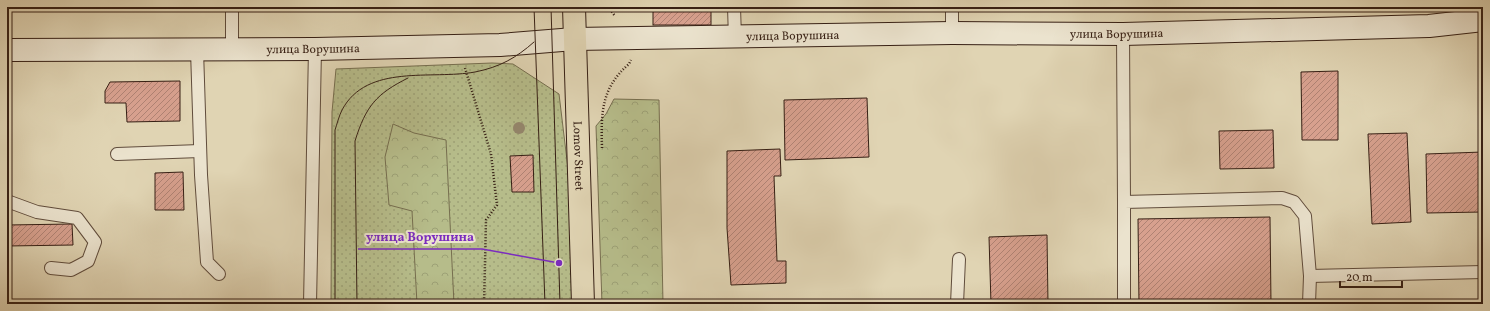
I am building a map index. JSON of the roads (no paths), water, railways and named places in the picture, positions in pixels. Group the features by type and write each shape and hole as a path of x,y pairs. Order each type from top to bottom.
{"main road":[{"name":"Lomov Street","path":"574,7 583,304"}],"street":[{"name":"улица Ворушина","path":"7,50 315,49 500,45 574,39 735,38 952,33 1123,34 1428,26 1483,20"}],"lane":[{"path":"232,7 232,50"},
{"path":"734,7 735,38"},
{"path":"952,7 952,33"},
{"path":"1123,34 1124,304"},
{"path":"310,304 315,49"},
{"path":"197,50 200,151 207,262 219,274"},
{"path":"116,154 200,151"},
{"path":"1124,202 1282,198 1294,202 1305,216 1310,276 1309,304"},
{"path":"7,201 37,212 77,218 95,242 88,261 71,270 51,268"},
{"path":"957,304 959,259"},
{"path":"1310,276 1483,272"}],"tram line":[{"path":"534,7 545,304"},
{"path":"551,7 560,304"},
{"path":"335,304 335,130 342,110 353,95 367,85 384,79 402,76 458,74 484,70 500,65 521,53 534,42"},
{"path":"357,304 355,141 363,119 374,102 388,90 408,78"}],"place":[{"name":"улица Ворушина","path":"559,263"}]}
